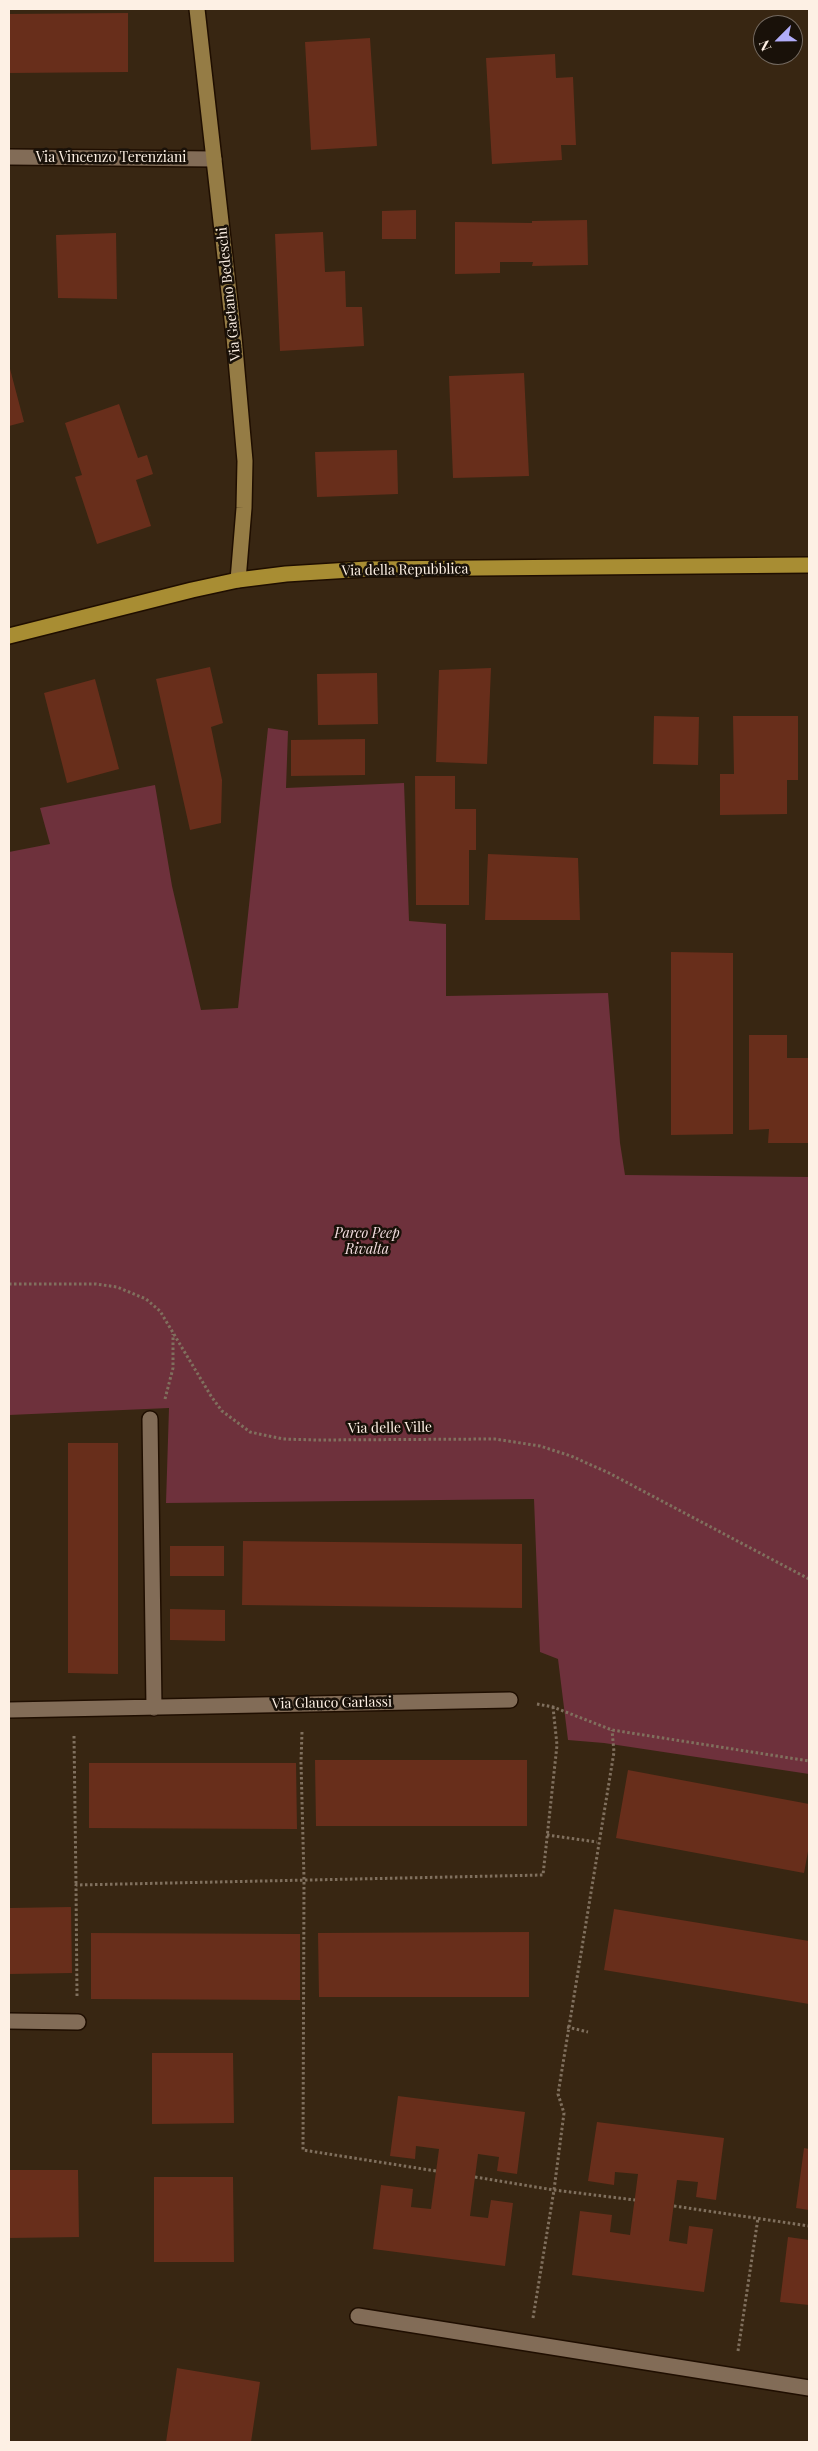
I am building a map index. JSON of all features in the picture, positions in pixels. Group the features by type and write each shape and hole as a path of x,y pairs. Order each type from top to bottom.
{"main road":[{"name":"Via della Repubblica","path":"9,636 238,580 286,574 367,569 809,565"}],"street":[{"name":"Via Gaetano Bedeschi","path":"197,9 234,337 245,461 244,508 238,580"},
{"name":"Via Vincenzo Terenziani","path":"9,157 214,159"},
{"path":"150,1419 154,1708"},
{"name":"Via Glauco Garlassi","path":"9,1710 510,1700"},
{"path":"9,2021 78,2022"},
{"path":"358,2316 809,2388"}],"path":[{"name":"Via delle Ville","path":"9,1284 82,1283 117,1287 146,1299 160,1311 222,1411 250,1432 283,1438 317,1440 495,1439 540,1446 571,1456 609,1473 809,1579"},
{"path":"150,1419 157,1414 169,1387 173,1368 173,1332"},
{"path":"510,1700 553,1707 612,1730 809,1761"},
{"path":"76,1885 543,1875 556,1745 553,1707"},
{"path":"73,1710 78,2022"},
{"path":"529,2343 554,2190 564,2113 558,2094 567,2027 597,1842 614,1752 612,1730"},
{"path":"301,1762 304,1879 303,2150 436,2171"},
{"path":"547,1835 597,1842"},
{"path":"567,2027 588,2032"},
{"path":"475,2177 554,2190 634,2200"},
{"path":"674,2206 809,2226"},
{"path":"734,2376 758,2218"}],"green space":[{"name":"Parco Peep Rivalta","path":"268,728 288,731 286,788 404,783 409,921 446,924 446,996 608,993 620,1143 625,1175 809,1177 809,1774 604,1743 568,1740 558,1659 540,1652 534,1499 166,1503 169,1408 9,1415 9,852 50,844 40,808 155,785 172,886 201,1010 238,1008"}],"building":[{"path":"128,13 128,72 9,73 9,14"},
{"path":"370,38 377,146 311,150 305,42"},
{"path":"555,54 556,78 573,77 576,145 561,145 562,160 492,164 486,58"},
{"path":"416,210 416,239 382,239 382,211"},
{"path":"587,220 588,265 532,266 533,262 500,262 500,273 455,274 455,222 532,223 532,221"},
{"path":"323,232 325,272 345,271 346,307 362,307 364,346 280,351 275,234"},
{"path":"116,233 117,299 58,298 56,235"},
{"path":"9,365 24,422 9,426"},
{"path":"524,373 529,476 453,478 449,376"},
{"path":"119,404 138,458 147,455 153,474 136,480 151,526 97,544 75,477 82,475 65,423"},
{"path":"397,450 398,494 317,497 315,452"},
{"path":"210,667 223,723 211,727 222,780 221,823 190,830 156,679"},
{"path":"491,668 487,764 436,762 439,670"},
{"path":"377,673 378,724 318,725 317,674"},
{"path":"95,679 119,769 67,783 44,693"},
{"path":"654,716 699,717 698,765 653,764"},
{"path":"733,716 798,716 798,780 787,780 787,814 720,815 720,774 734,774"},
{"path":"365,739 365,775 291,776 291,740"},
{"path":"415,776 455,776 455,809 476,809 476,850 469,850 469,905 416,905"},
{"path":"488,854 578,858 580,920 485,920"},
{"path":"671,952 733,953 733,1134 671,1135"},
{"path":"749,1035 787,1035 787,1058 809,1058 809,1143 768,1143 769,1129 749,1130"},
{"path":"68,1443 118,1443 118,1674 68,1673"},
{"path":"243,1541 522,1544 522,1608 242,1605"},
{"path":"170,1546 224,1546 224,1576 170,1576"},
{"path":"170,1609 225,1610 225,1641 170,1640"},
{"path":"315,1760 527,1760 527,1826 316,1826"},
{"path":"89,1763 296,1763 297,1829 89,1828"},
{"path":"628,1770 809,1804 809,1846 804,1873 616,1838"},
{"path":"71,1907 72,1973 9,1974 9,1908"},
{"path":"614,1909 809,1941 809,2004 604,1970"},
{"path":"529,1932 529,1997 319,1997 318,1933"},
{"path":"91,1933 300,1934 300,2000 91,1999"},
{"path":"152,2053 233,2053 234,2123 152,2124"},
{"path":"398,2096 525,2112 517,2174 497,2171 499,2157 478,2154 470,2216 488,2218 491,2200 513,2203 505,2266 373,2249 381,2185 413,2189 411,2207 431,2209 439,2149 416,2146 415,2159 390,2156"},
{"path":"597,2122 724,2138 716,2200 696,2197 698,2182 677,2180 669,2241 687,2244 689,2226 713,2229 704,2292 572,2275 580,2211 612,2215 610,2232 630,2235 638,2174 615,2172 614,2185 588,2181"},
{"path":"804,2148 809,2149 809,2210 796,2208"},
{"path":"9,2170 78,2170 79,2237 9,2238"},
{"path":"154,2177 233,2177 234,2262 154,2262"},
{"path":"788,2237 809,2240 809,2305 780,2302"},
{"path":"177,2368 260,2382 251,2442 166,2442"}]}
